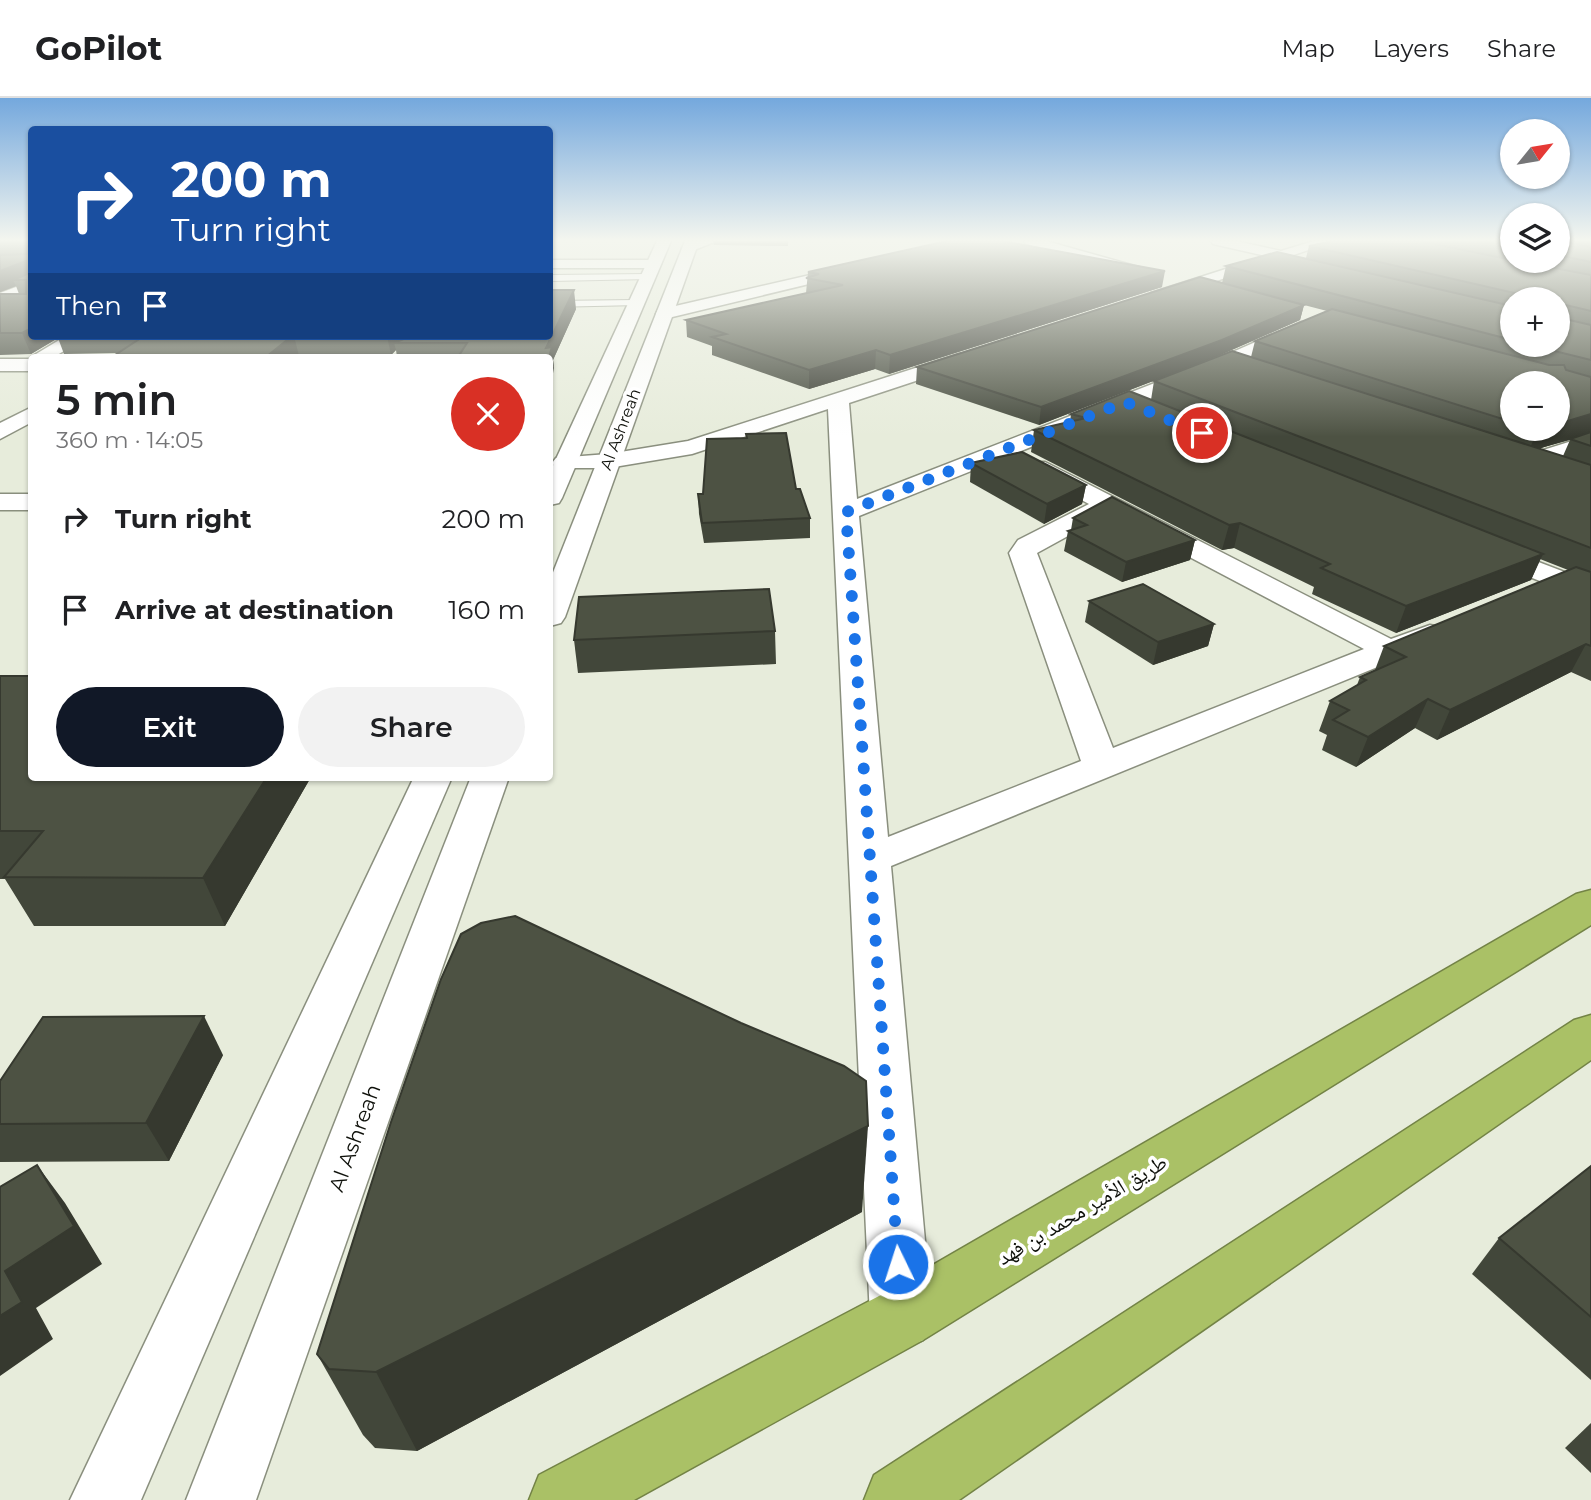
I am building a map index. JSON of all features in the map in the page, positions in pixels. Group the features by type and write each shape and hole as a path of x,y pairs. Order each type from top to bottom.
{"highway":[{"name":"طريق الأمير محمد بن فهد","path":"564,1500 901,1318 1591,905"},
{"path":"911,1496 1585,1047"}],"street":[{"path":"553,490 634,306"},
{"name":"Al Ashreah","path":"553,609 668,306"},
{"path":"664,314 696,306"},
{"path":"846,512 1226,362 1312,321 1281,317"},
{"path":"46,354 72,340"},
{"path":"564,463 608,461 692,447 983,352"},
{"path":"0,365 28,362"},
{"path":"1226,362 1253,370"},
{"path":"838,399 901,1318"},
{"path":"1125,402 1150,412"},
{"path":"0,432 28,415"},
{"path":"1566,474 1522,460 1591,442"},
{"path":"1003,450 1389,650"},
{"path":"0,502 28,502"},
{"path":"1101,765 1024,554 1028,546 1108,504"},
{"path":"1459,538 1576,587"},
{"path":"1525,596 1576,587"},
{"path":"870,859 1463,620"},
{"path":"105,1500 431,781"},
{"name":"Al Ashreah","path":"220,1500 489,781"}],"building":[{"path":"0,306 28,306 28,330 22,333 0,333"},
{"path":"553,306 566,306 553,334"},
{"path":"747,306 1049,306 890,355 876,350 809,370 712,337 726,334 686,320"},
{"path":"1107,306 1301,306 1222,340 1041,407 917,367"},
{"path":"1382,306 1500,306 1500,337"},
{"path":"1572,306 1591,306 1591,311"},
{"path":"1332,309 1500,352 1500,357 1518,357 1549,365 1564,365 1570,371 1500,371 1500,418 1255,341"},
{"path":"1570,320 1591,325 1591,360 1570,355"},
{"path":"138,340 287,340 270,354 117,354"},
{"path":"401,340 550,340 546,348 552,347 550,354 460,354 467,343 394,343"},
{"path":"1232,351 1500,436 1500,441 1515,441 1591,465 1591,548 1154,381"},
{"path":"1570,371 1591,377 1591,414 1570,420"},
{"path":"1129,391 1543,554 1406,606 1321,568 1330,564 1240,523 1229,525 1034,430 1086,418 1071,414"},
{"path":"1591,432 1591,446 1570,439"},
{"path":"786,433 796,489 800,489 810,518 702,523 698,494 703,494 707,439"},
{"path":"1022,452 1086,485 1047,504 971,463"},
{"path":"1112,497 1195,540 1126,562 1068,531 1087,525 1073,518"},
{"path":"1576,567 1591,572 1591,646 1586,644 1450,710 1428,699 1368,737 1333,720 1349,710 1330,701 1366,680 1360,677 1406,657 1384,646"},
{"path":"1143,584 1214,624 1158,642 1089,601"},
{"path":"769,589 775,631 574,640 579,597"},
{"path":"0,676 28,676 28,781 264,781 203,878 4,877 43,831 0,831"},
{"path":"515,916 741,1023 844,1066 866,1081 868,1126 376,1372 329,1369 317,1354 391,1122 441,979 461,934 481,923"},
{"path":"204,1016 146,1123 0,1124 0,1081 43,1017"},
{"path":"37,1165 74,1226 5,1271 22,1302 0,1316 0,1187"},
{"path":"1591,1166 1591,1317 1499,1238"}],"route":[{"path":"898,1264 846,512 1125,402 1202,433"}]}
